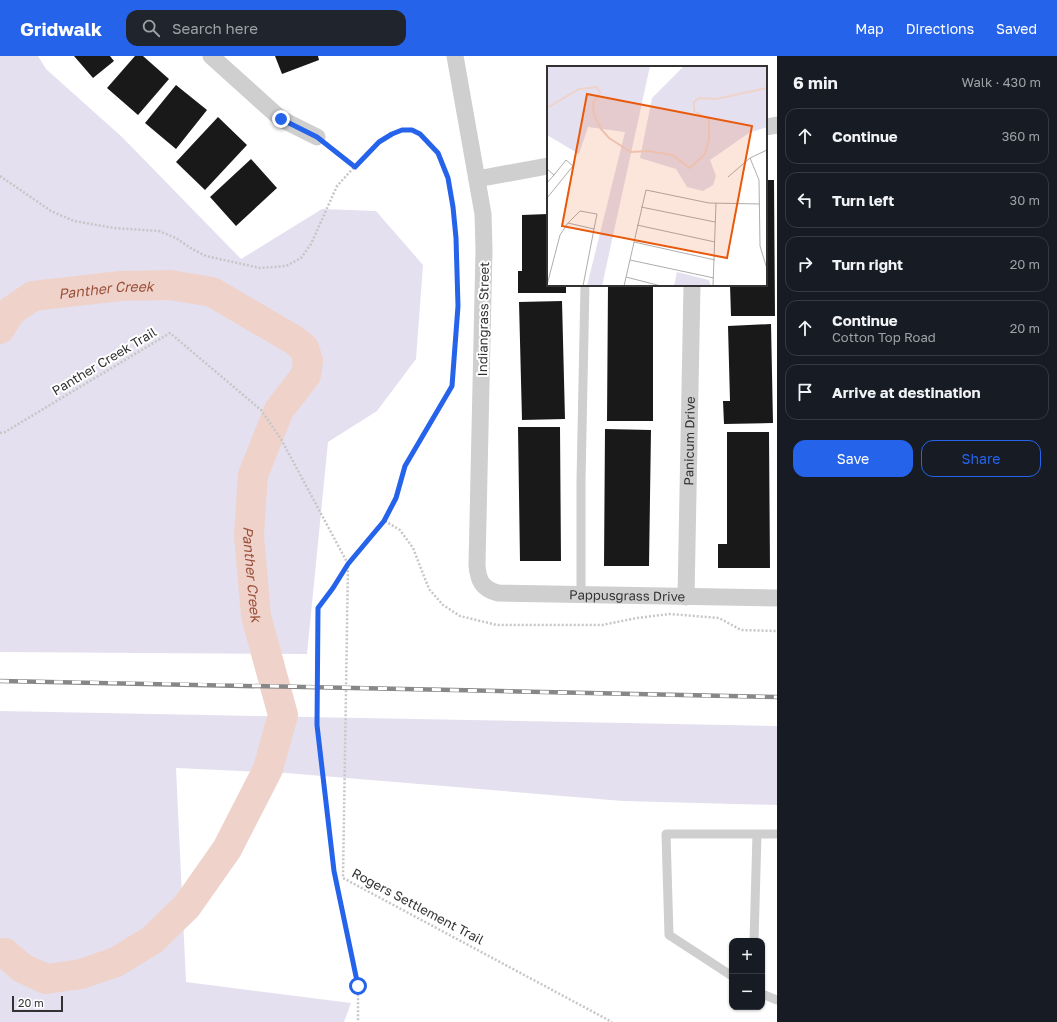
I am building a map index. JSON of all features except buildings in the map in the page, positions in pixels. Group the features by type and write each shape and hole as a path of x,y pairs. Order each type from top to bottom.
{"street":[{"path":"211,56 281,119 317,137"},
{"name":"Indiangrass Street","path":"455,56 483,214 484,250 477,565 477,571 481,583"},
{"path":"767,127 777,125"},
{"path":"477,179 547,166"},
{"name":"Panicum Drive","path":"686,597 692,286"},
{"name":"Pappusgrass Drive","path":"481,583 486,588 498,593 777,598"}],"lane":[{"path":"581,594 581,481 585,286"},
{"path":"729,974 669,935 666,834 777,834"},
{"path":"754,938 757,834"},
{"path":"765,995 777,1000"}],"path":[{"path":"0,176 51,211 74,220 114,228 160,231 176,238 192,249 206,256 260,268 286,266 301,258 312,244 337,186 379,142 402,130 412,130 420,134 438,153 448,178 456,238 458,306 452,386 405,466 396,498 384,521 348,564 318,608 317,725 334,871 358,986 358,1022"},
{"path":"317,137 355,167"},
{"name":"Panther Creek Trail","path":"0,433 5,432 170,333 261,410 279,438 348,564"},
{"name":"Rogers Settlement Trail","path":"348,564 343,878 612,1022"}],"shaded area":[{"path":"0,56 38,56 46,69 122,137 241,259 322,209 376,211 423,265 416,359 377,411 328,442 307,654 0,652"},
{"path":"0,711 777,726 777,805 623,801 286,773 176,768 186,982 351,1003 344,1022 0,1022"}],"waterway":[{"name":"Panther Creek","path":"0,329 11,311 33,296 120,286 170,285 212,292 294,340 304,348 308,361 306,375 279,410 253,475 249,535 256,616 283,715 268,769 227,849 187,906 152,940 116,962 81,974 46,979 22,968 5,953 0,953"}],"railway":[{"path":"0,681 777,697"}],"route":[{"path":"281,119 317,137 355,167 379,142 392,134 402,130 412,130 420,134 438,153 448,178 456,238 458,306 452,386 405,466 396,498 384,521 348,564 318,608 316,641 316,705 319,745 334,871 358,986"}]}
